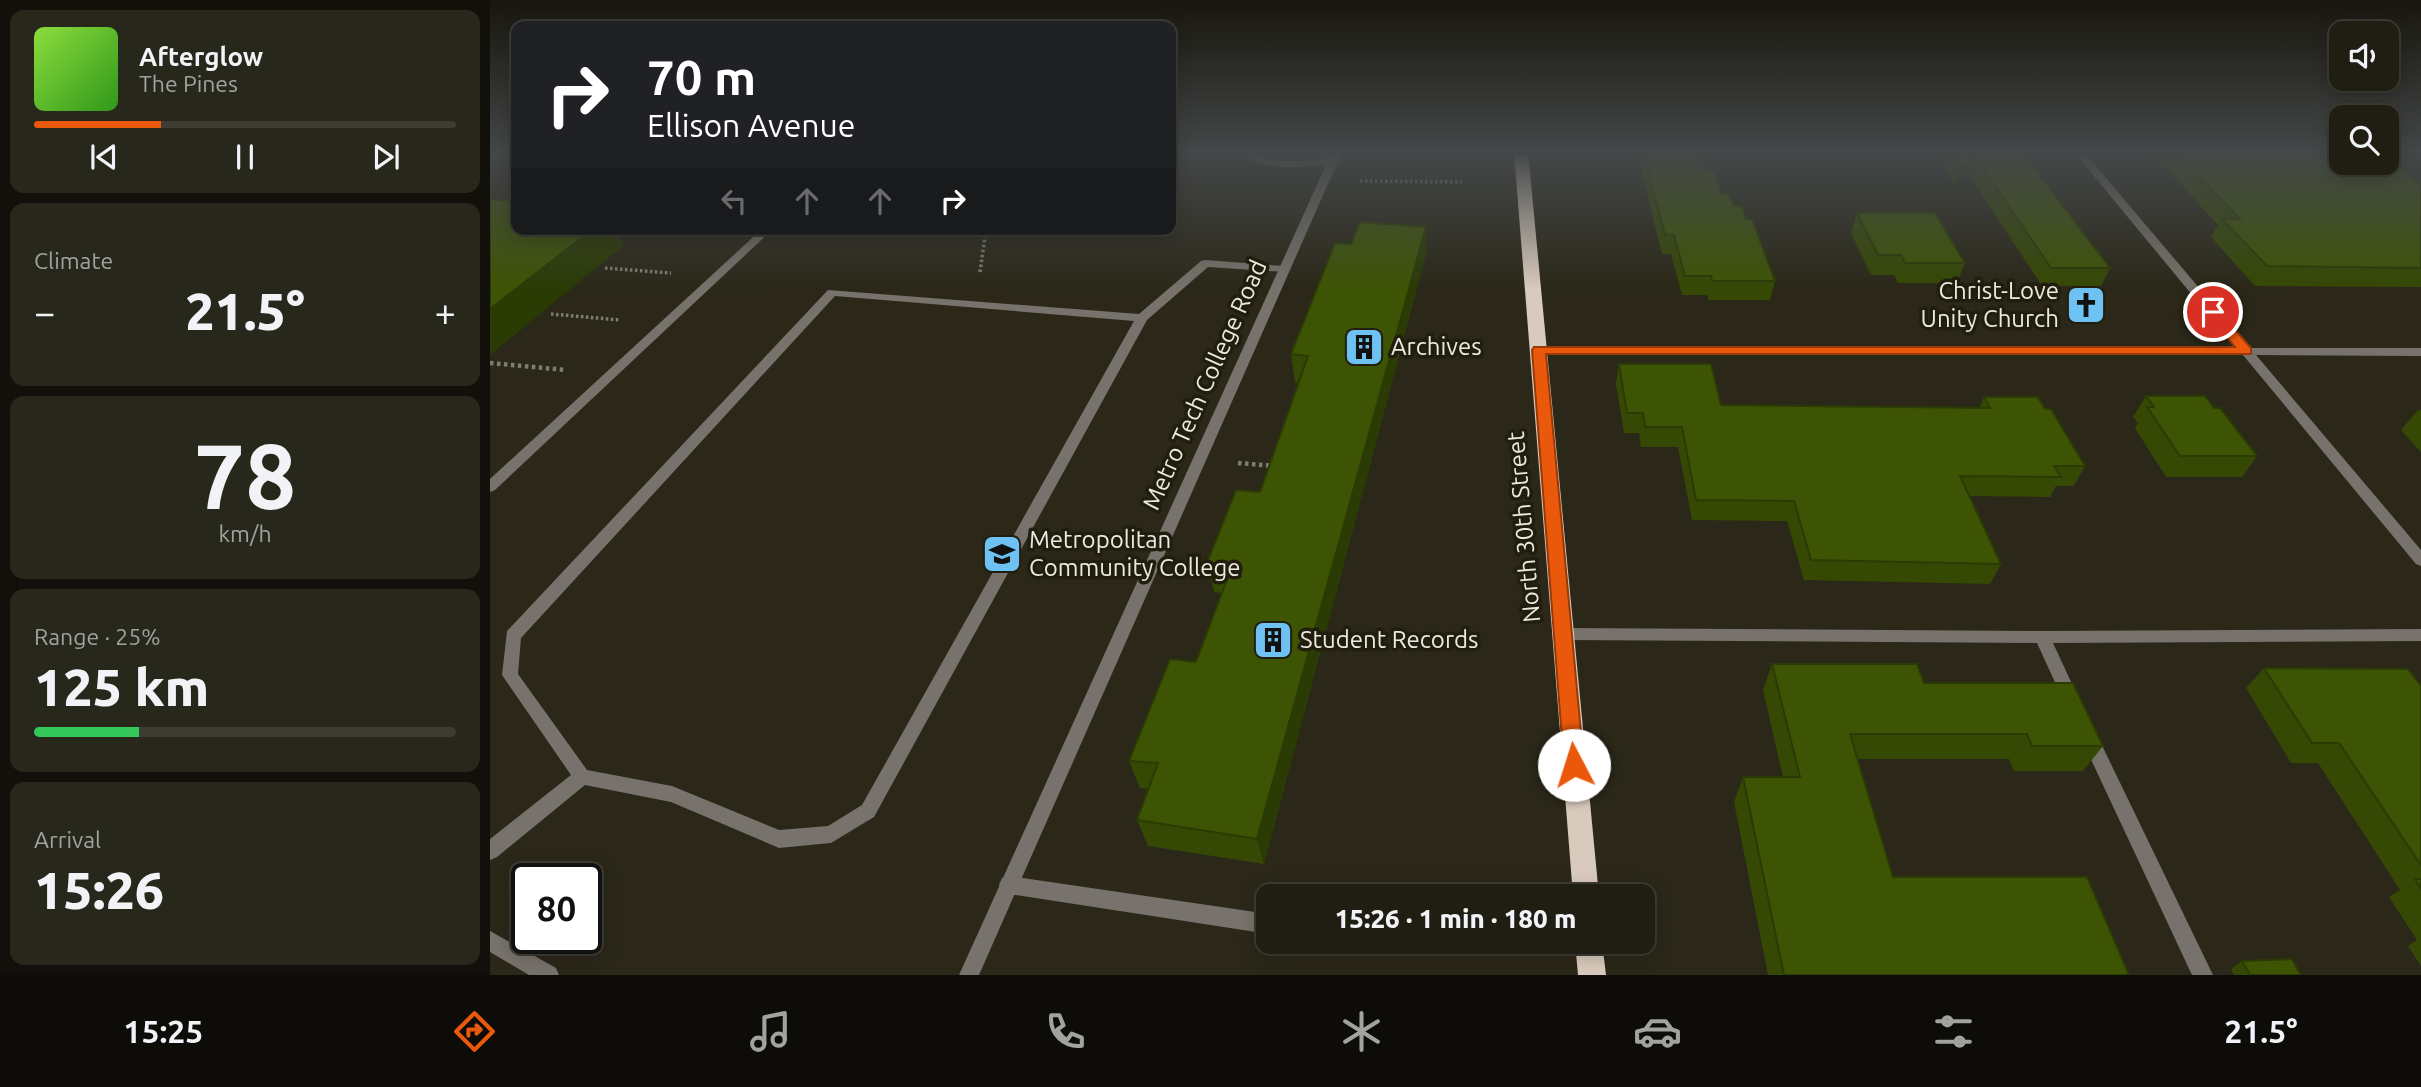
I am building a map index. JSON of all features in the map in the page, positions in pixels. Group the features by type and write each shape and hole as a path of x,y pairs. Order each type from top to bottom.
{"highway":[{"name":"North 30th Street","path":"1525,198 1585,884"},
{"path":"1591,954 1592,975"}],"street":[{"name":"Metro Tech College Road","path":"969,975 1317,198"},
{"path":"2117,198 2421,560"},
{"path":"490,487 762,235"},
{"path":"1142,318 832,292 513,636 510,675 582,777 672,794 779,839 831,834 868,811 1142,318 1205,263 1285,269"},
{"path":"1539,350 2421,352"},
{"path":"1563,635 2421,635"},
{"path":"2042,637 2203,975"},
{"path":"490,851 582,777"},
{"path":"1009,885 1256,922"},
{"path":"490,941 549,975"}],"path":[{"path":"980,272 985,235"},
{"path":"605,268 680,274"},
{"path":"551,314 628,321"},
{"path":"491,364 572,371"},
{"path":"1238,463 1280,467 1276,479"}],"building":[{"path":"1655,198 1730,198 1734,206 1742,206 1746,219 1752,219 1775,281 1712,281 1711,276 1685,276 1674,235 1665,235"},
{"path":"2003,198 2057,198 2110,268 2051,268"},
{"path":"2219,198 2421,198 2421,268 2267,266 2222,219 2240,219"},
{"path":"490,199 511,201 511,235 585,235 490,309"},
{"path":"1857,213 1935,213 1965,263 1905,263 1901,255 1878,255"},
{"path":"1360,222 1426,227 1257,839 1137,820 1158,763 1129,761 1170,659 1196,662 1232,566 1207,563 1236,490 1260,492 1308,356 1291,354 1335,243 1351,244"},
{"path":"1619,364 1711,364 1721,405 1990,408 1984,397 2038,397 2045,409 2051,409 2085,466 2054,466 2061,477 1960,476 2001,564 1811,560 1794,501 1696,500 1682,427 1645,427 1643,413 1627,413"},
{"path":"2146,396 2205,396 2214,408 2220,408 2257,456 2180,456 2147,407 2154,407"},
{"path":"1772,664 1917,664 1924,683 2073,683 2103,746 2032,746 2027,734 1850,734 1893,877 2087,877 2129,975 1784,975 1743,777 1800,777"},
{"path":"2264,668 2408,669 2421,686 2421,865 2339,743 2312,743"},
{"path":"2292,959 2301,975 2250,975 2242,961"}],"place":[{"name":"Christ-Love Unity Church","path":"2086,305"},
{"name":"Archives","path":"1364,347"},
{"name":"Metropolitan Community College","path":"1002,554"},
{"name":"Student Records","path":"1273,640"}],"route":[{"path":"1574,765 1539,350 2246,351 2213,312"}]}
